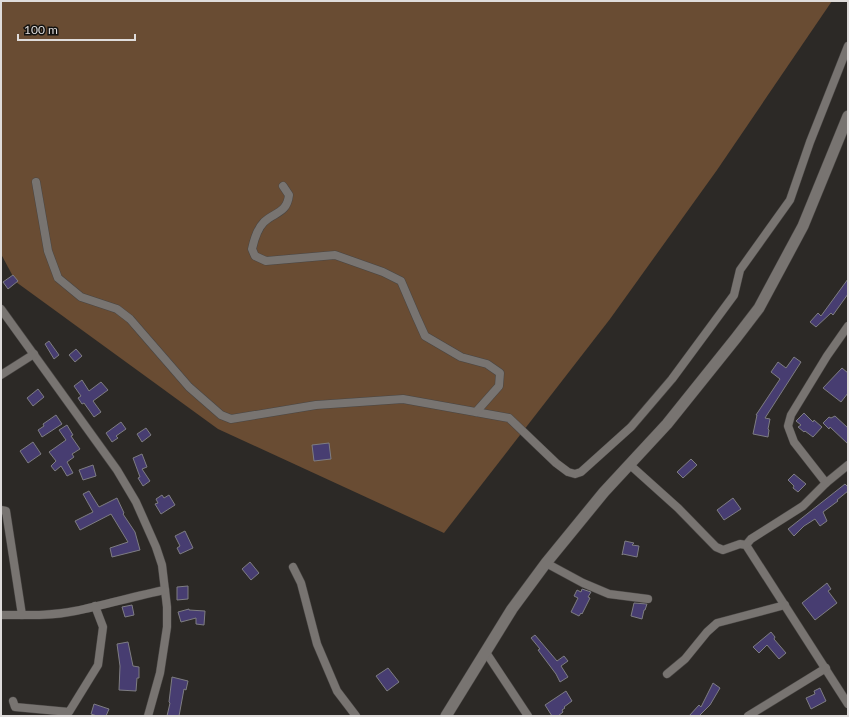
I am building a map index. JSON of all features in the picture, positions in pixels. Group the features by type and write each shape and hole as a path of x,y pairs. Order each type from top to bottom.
{"main road":[{"path":"446,716 512,609 546,563 604,492 667,424 759,308 803,226 848,116"}],"street":[{"path":"36,182 48,251 58,278 81,297 117,309 130,319 189,387 221,415 231,419 316,405 403,400 476,412 509,418 556,463 568,472 575,474 581,472 631,427 672,380 734,296 740,270 790,200 810,142 848,46"},
{"path":"283,186 289,195 288,203 283,209 264,223 256,236 252,249 255,256 266,261 335,255 383,272 401,281 425,336 461,357 488,364 500,373 499,386 476,412"},
{"path":"1,309 103,449 136,502 156,547 162,565 167,628 160,673 148,716"},
{"path":"826,483 794,442 788,426 791,415 827,356 848,326"},
{"path":"1,376 34,354"},
{"path":"629,464 678,508 716,547 723,550 743,543 746,545 848,704"},
{"path":"746,545 751,539 803,506 826,483 848,465"},
{"path":"1,510 6,511 22,615"},
{"path":"546,563 609,594 648,599"},
{"path":"293,567 301,583 317,644 338,691 356,716"},
{"path":"1,615 47,614 74,611 165,590"},
{"path":"667,674 685,659 707,632 717,623 785,605"},
{"path":"13,701 15,707 69,712 98,665 102,627 95,606"},
{"path":"485,651 528,716"},
{"path":"748,716 826,668"}],"shaded area":[{"path":"1,1 832,1 717,170 610,319 444,533 218,429 16,282 1,254"}],"building":[{"path":"13,275 18,281 8,289 3,282"},
{"path":"848,279 848,294 833,315 831,313 816,327 810,322 818,313 821,316"},
{"path":"49,341 59,355 54,359 45,344"},
{"path":"76,349 82,356 75,362 69,355"},
{"path":"794,357 801,362 765,418 770,419 768,437 753,434 756,415 780,379 771,372 778,362 786,368"},
{"path":"842,368 848,373 848,393 841,402 823,388"},
{"path":"82,380 89,391 101,382 108,390 93,401 101,412 94,417 84,403 82,404 78,398 81,396 74,386"},
{"path":"38,389 44,397 33,406 27,398"},
{"path":"804,413 813,422 814,420 822,427 813,437 798,427 801,425 796,421"},
{"path":"56,415 62,424 42,437 38,430 44,426 43,424"},
{"path":"835,416 848,428 848,444 830,427 829,429 823,423 829,417 831,418"},
{"path":"121,422 126,429 116,436 118,438 112,442 106,433"},
{"path":"67,425 73,435 71,436 80,449 72,454 74,457 67,462 73,473 67,476 61,466 55,471 51,466 56,461 49,452 66,440 59,430"},
{"path":"146,428 151,435 142,442 137,434"},
{"path":"33,442 41,454 28,463 20,451"},
{"path":"329,443 331,459 314,461 312,445"},
{"path":"142,454 147,467 142,469 150,481 143,486 138,478 140,477 133,458"},
{"path":"691,459 697,465 683,478 677,472"},
{"path":"93,465 96,476 83,480 79,470"},
{"path":"794,474 806,484 798,492 793,488 794,486 788,480"},
{"path":"845,484 848,487 848,491 837,500 838,501 823,512 827,521 820,526 815,519 804,526 794,536 788,529"},
{"path":"89,491 99,507 117,498 124,513 123,514 135,532 140,550 112,557 110,548 128,542 111,514 80,530 75,521 93,512 83,494"},
{"path":"162,495 164,498 169,495 175,505 161,514 155,504 158,503 156,499"},
{"path":"733,498 741,509 724,520 717,510"},
{"path":"185,531 193,548 180,554 177,548 180,546 175,536"},
{"path":"625,541 634,543 632,545 639,546 637,557 622,555"},
{"path":"250,562 259,573 251,580 242,569"},
{"path":"827,583 831,589 828,591 837,603 815,620 802,603"},
{"path":"188,586 188,599 177,600 177,587"},
{"path":"582,589 591,592 588,597 590,598 582,614 581,613 579,616 571,612 578,598 574,596 577,590 581,592"},
{"path":"634,603 647,604 642,619 631,616"},
{"path":"132,605 134,615 125,617 122,607"},
{"path":"189,609 205,611 204,625 196,624 196,618 181,622 178,612"},
{"path":"771,632 775,637 774,639 786,653 779,659 767,645 759,653 753,647"},
{"path":"535,635 557,661 564,656 568,661 561,666 568,677 560,682 556,674 538,650 540,649 531,638"},
{"path":"128,642 133,666 139,667 139,678 137,678 136,691 119,690 120,666 117,644"},
{"path":"388,668 399,682 387,691 376,676"},
{"path":"172,677 188,681 186,690 184,689 179,716 167,716 170,703"},
{"path":"713,683 720,688 710,705 699,716 689,716 699,705 701,707"},
{"path":"820,688 826,701 811,709 806,698 815,694 814,691"},
{"path":"566,691 572,701 564,707 565,708 562,710 563,712 558,716 552,716 545,705"},
{"path":"94,704 109,709 106,716 91,714"}]}
